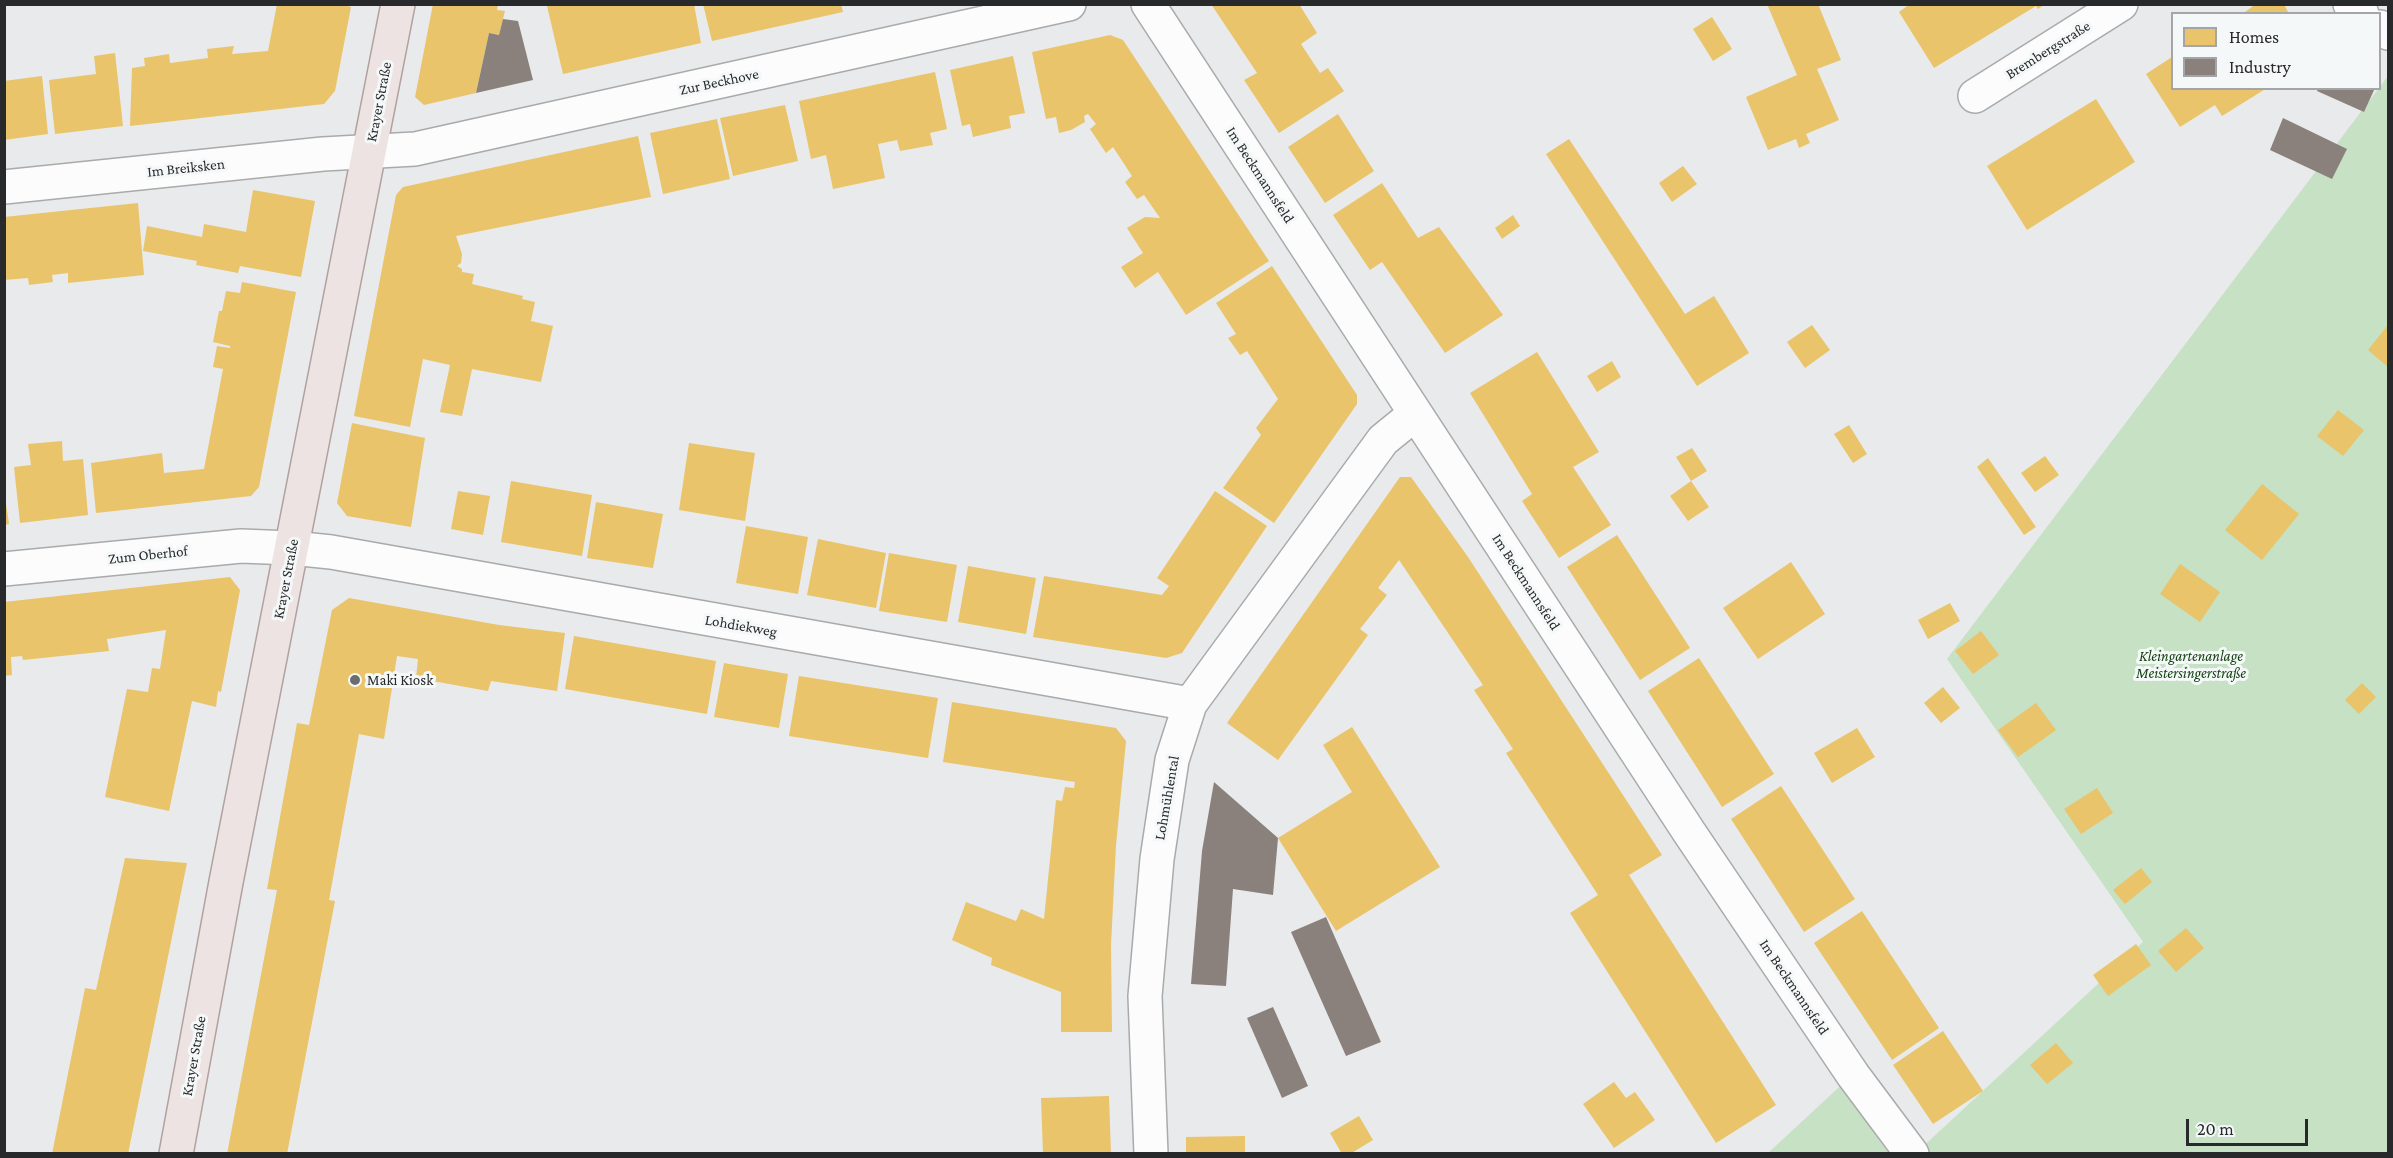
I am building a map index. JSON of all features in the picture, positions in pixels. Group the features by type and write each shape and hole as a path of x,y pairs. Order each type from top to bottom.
{"main road":[{"name":"Krayer Straße","path":"176,1154 226,882 398,4"}],"street":[{"name":"Zur Beckhove","path":"368,153 415,149 1069,4"},
{"name":"Im Beckmannsfeld","path":"1148,4 1415,414 1794,988 1853,1075 1912,1154"},
{"name":"Brembergstraße","path":"1975,96 2121,4"},
{"name":"Im Breiksken","path":"4,187 323,154 368,153"},
{"name":"Lohmühlental","path":"1151,1154 1145,996 1157,859 1172,760 1190,704 1383,440 1415,414"},
{"name":"Zum Oberhof","path":"4,569 241,546 292,548"},
{"name":"Lohdiekweg","path":"292,548 331,552 1190,704"}],"green space":[{"name":"Kleingartenanlage Meistersingerstraße","path":"2388,76 2388,1153 1915,1154 2143,942 1947,659 2377,90 2381,90 2381,85"},
{"path":"1851,1076 1910,1154 1767,1154"}],"building: Homes":[{"path":"277,4 339,4 351,7 335,91 324,104 130,126 132,68 145,66 144,58 169,54 170,63 208,58 207,49 234,46 232,54 268,51"},
{"path":"433,4 498,4 497,10 505,11 499,35 489,33 476,93 424,105 415,97"},
{"path":"554,4 694,4 701,43 563,74 547,6"},
{"path":"703,4 841,4 843,12 712,41"},
{"path":"1211,4 1299,4 1317,33 1301,44 1320,73 1328,68 1344,91 1279,133 1244,80 1257,73"},
{"path":"1767,4 1818,4 1841,60 1817,69 1839,120 1806,134 1810,143 1799,148 1796,139 1768,150 1746,97 1797,75"},
{"path":"1910,4 2045,4 2038,9 2036,6 1934,68 1899,12"},
{"path":"2256,4 2284,4 2288,12 2245,12"},
{"path":"1712,17 1732,49 1713,61 1693,29"},
{"path":"1110,35 1123,40 1269,261 1186,315 1158,272 1135,288 1121,267 1143,253 1127,228 1145,217 1160,218 1144,195 1137,199 1125,182 1132,176 1113,147 1106,153 1090,129 1096,124 1088,114 1084,116 1085,122 1071,130 1059,133 1056,117 1046,119 1032,52"},
{"path":"115,53 123,126 55,134 49,80 96,74 94,56"},
{"path":"1013,56 1025,113 1009,116 1011,128 973,137 970,124 962,126 950,70"},
{"path":"2171,58 2171,90 2264,90 2222,116 2215,105 2180,127 2146,74"},
{"path":"935,72 947,129 930,133 933,145 900,151 897,140 878,144 885,178 833,189 826,155 811,159 799,101"},
{"path":"42,76 48,134 4,140 4,81"},
{"path":"2096,99 2135,162 2027,230 1987,166"},
{"path":"785,105 798,161 733,176 720,118"},
{"path":"1338,114 1374,171 1325,203 1288,147"},
{"path":"717,119 730,179 663,194 650,133"},
{"path":"638,136 651,197 456,236 462,254 461,263 457,266 462,269 462,272 474,274 472,284 523,296 522,299 535,302 531,321 553,326 541,382 472,369 462,416 440,412 450,365 423,359 410,427 354,416 396,195 403,187"},
{"path":"1569,139 1685,314 1714,296 1749,353 1697,386 1546,154"},
{"path":"1683,166 1697,184 1672,202 1659,183"},
{"path":"1382,183 1418,238 1439,227 1503,315 1445,353 1382,262 1370,270 1333,215"},
{"path":"253,190 315,201 301,277 240,266 238,273 196,265 197,261 143,251 147,226 202,237 204,224 246,232"},
{"path":"138,203 144,275 68,283 68,273 52,275 53,282 29,285 28,278 4,280 4,217"},
{"path":"1513,215 1520,226 1502,239 1495,228"},
{"path":"1272,266 1357,395 1357,404 1274,523 1223,488 1261,435 1256,428 1278,399 1247,351 1240,355 1228,338 1236,334 1216,303"},
{"path":"242,282 296,292 259,487 251,496 96,513 91,463 162,453 164,473 204,469 223,369 213,367 217,346 230,348 230,346 213,342 219,311 222,311 226,291 240,293"},
{"path":"1812,325 1830,350 1805,368 1787,342"},
{"path":"2388,325 2388,367 2368,350"},
{"path":"1537,352 1599,452 1573,467 1611,525 1559,558 1522,501 1532,494 1470,393"},
{"path":"1612,361 1621,377 1597,392 1587,376"},
{"path":"2338,410 2364,430 2343,456 2317,436"},
{"path":"352,423 425,438 411,527 347,516 337,503"},
{"path":"1849,425 1867,454 1853,463 1834,434"},
{"path":"62,441 63,461 83,459 88,515 20,523 14,467 31,465 28,444"},
{"path":"689,443 755,453 745,521 679,510"},
{"path":"1692,448 1707,471 1691,481 1676,457"},
{"path":"2045,456 2059,475 2035,492 2021,473"},
{"path":"1988,458 2036,527 2024,535 1977,467"},
{"path":"1400,477 1411,477 1468,557 1662,855 1629,875 1776,1105 1716,1143 1570,913 1598,895 1506,753 1513,749 1474,690 1483,685 1399,560 1378,588 1387,595 1360,629 1368,635 1278,760 1227,723"},
{"path":"511,481 592,495 582,556 501,542"},
{"path":"1691,481 1709,507 1688,521 1670,496"},
{"path":"2262,484 2299,514 2262,560 2225,530"},
{"path":"4,490 9,524 4,525"},
{"path":"458,491 490,496 483,535 451,529"},
{"path":"1215,491 1267,526 1182,653 1166,658 1033,637 1044,576 1162,595 1169,586 1157,578"},
{"path":"596,502 663,514 653,568 587,558"},
{"path":"746,526 808,537 798,594 736,583"},
{"path":"1617,535 1690,648 1640,680 1567,567"},
{"path":"818,539 886,553 876,608 807,595"},
{"path":"889,553 957,565 947,622 879,611"},
{"path":"1791,562 1825,614 1758,659 1723,608"},
{"path":"2180,564 2220,592 2200,622 2160,594"},
{"path":"968,566 1036,578 1026,634 958,622"},
{"path":"230,577 240,590 221,692 218,691 216,707 192,701 169,811 105,797 127,689 148,692 152,668 160,669 166,630 107,639 109,651 23,660 22,656 11,657 12,675 4,676 4,602"},
{"path":"349,598 499,625 565,633 557,691 491,681 488,691 416,678 418,659 397,656 384,739 359,734 329,900 335,901 287,1154 227,1154 277,890 267,889 297,723 309,725 332,610"},
{"path":"1950,603 1960,621 1928,639 1918,620"},
{"path":"1981,631 1999,655 1973,674 1955,651"},
{"path":"574,636 716,661 707,714 565,689"},
{"path":"1699,658 1774,774 1722,807 1648,691"},
{"path":"724,663 788,674 779,728 714,717"},
{"path":"799,676 938,698 928,758 789,736"},
{"path":"2362,683 2376,697 2359,714 2345,700"},
{"path":"1943,687 1960,708 1941,723 1924,703"},
{"path":"952,702 1116,728 1126,741 1116,845 1111,945 1112,1032 1061,1032 1061,992 991,965 992,958 952,940 966,902 1016,921 1021,909 1044,919 1056,800 1062,801 1065,787 1074,788 1075,782 943,762"},
{"path":"2036,703 2056,730 2018,757 1998,730"},
{"path":"1352,727 1440,867 1336,931 1278,838 1352,792 1323,745"},
{"path":"1857,728 1875,757 1832,783 1814,753"},
{"path":"1781,786 1855,899 1804,932 1731,819"},
{"path":"2097,788 2113,813 2081,834 2064,809"},
{"path":"125,858 187,863 128,1154 52,1154 85,988 96,990"},
{"path":"2141,868 2152,882 2125,904 2113,890"},
{"path":"1862,911 1939,1028 1892,1060 1814,943"},
{"path":"2186,928 2204,948 2176,972 2158,951"},
{"path":"2136,944 2151,965 2108,996 2093,975"},
{"path":"1943,1031 1983,1091 1933,1124 1893,1065"},
{"path":"2056,1043 2073,1063 2047,1084 2030,1065"},
{"path":"1614,1082 1626,1098 1635,1092 1655,1120 1614,1148 1583,1104"},
{"path":"1109,1096 1111,1154 1043,1154 1041,1098"},
{"path":"1359,1116 1373,1140 1350,1154 1342,1154 1330,1133"},
{"path":"1245,1136 1245,1154 1186,1154 1186,1137"}],"building: Industry":[{"path":"503,19 518,21 533,80 476,93 489,33 499,35"},
{"path":"2317,90 2374,90 2364,112"},
{"path":"2283,118 2347,149 2332,179 2270,150"},
{"path":"1214,782 1278,838 1273,895 1233,889 1226,986 1191,984 1202,851"},
{"path":"1326,917 1381,1042 1346,1056 1291,932"},
{"path":"1273,1007 1308,1086 1282,1098 1247,1018"}],"place":[{"name":"Maki Kiosk","path":"355,680"}]}
